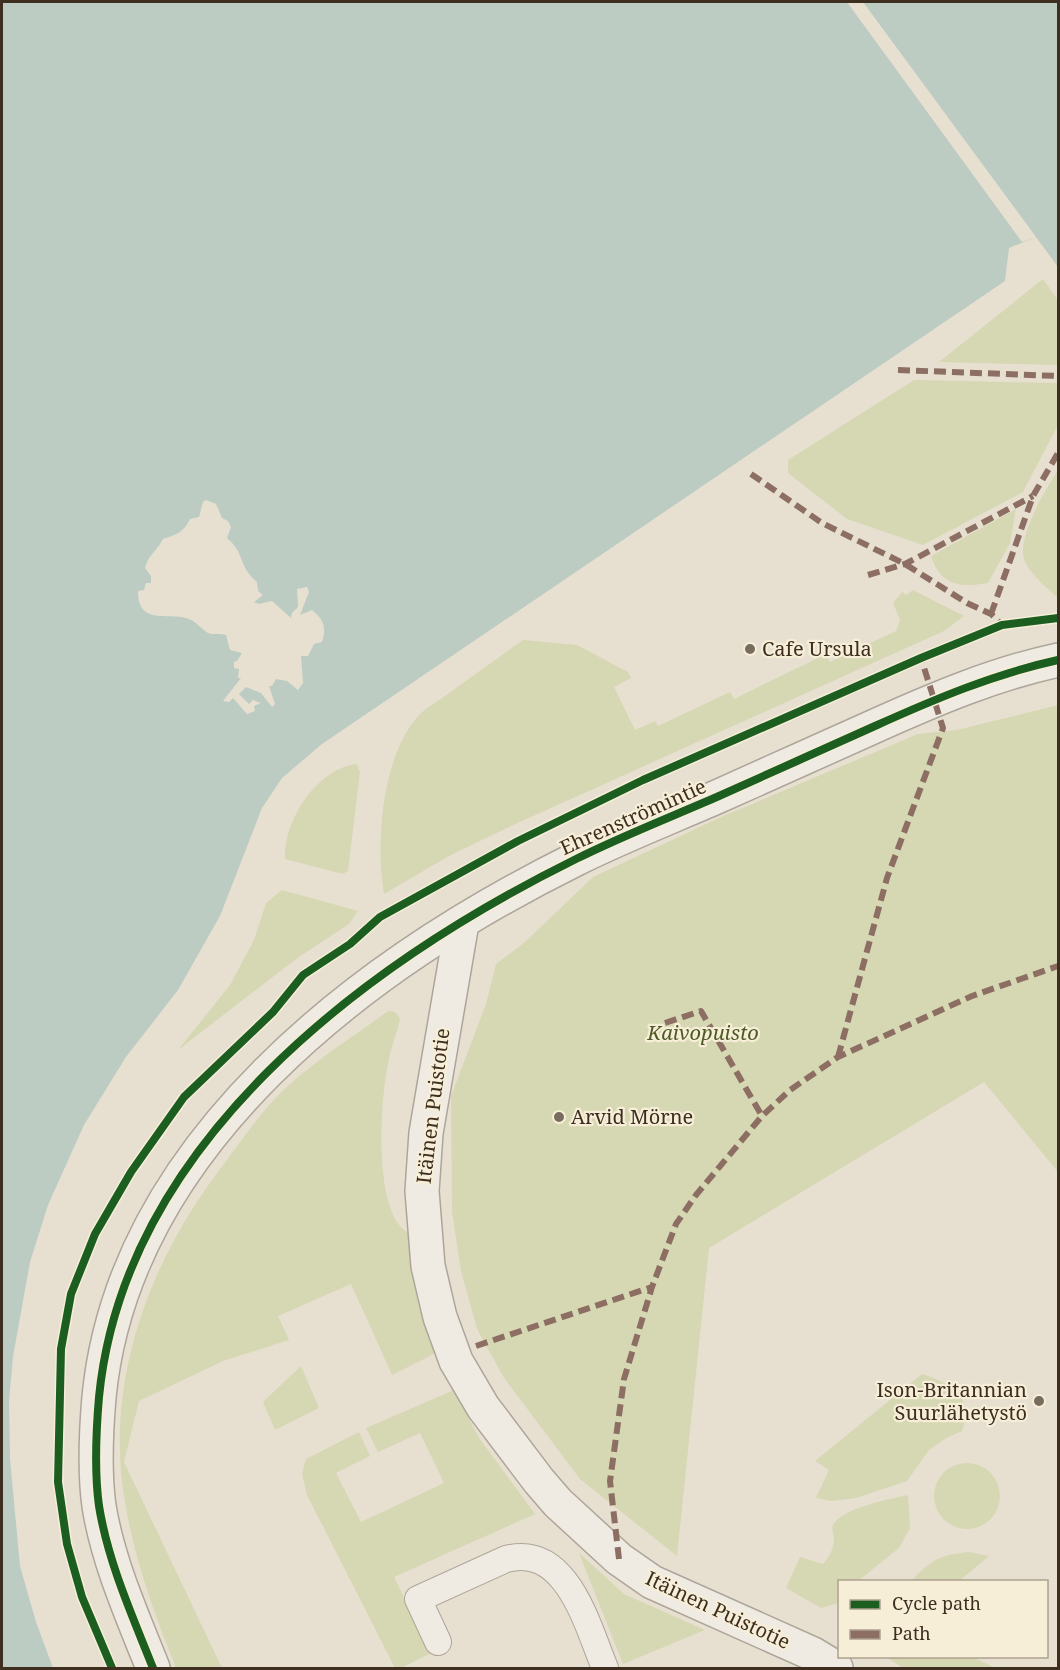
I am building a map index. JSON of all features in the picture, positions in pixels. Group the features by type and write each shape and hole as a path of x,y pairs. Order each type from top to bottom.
{"street":[{"name":"Ehrenströmintie","path":"153,1668 116,1572 99,1503 96,1431 103,1354 121,1291 140,1245 166,1198 198,1152 239,1100 292,1049 377,979 462,923 576,859 935,700 1003,673 1059,660"},
{"name":"Itäinen Puistotie","path":"462,923 426,1133 422,1191 428,1266 440,1317 456,1361 483,1407 539,1481 558,1503 619,1559 652,1582 813,1654 836,1668"}],"lane":[{"path":"438,1642 418,1599 506,1559 521,1555 542,1560 572,1587 605,1668"}],"green space":[{"path":"1043,279 1058,300 1058,365 939,362"},
{"path":"914,380 1058,383 1058,425 1023,492 923,545 847,519 788,473 788,460"},
{"path":"1058,470 1058,598 1033,573 1026,564 1023,554 1027,530"},
{"path":"1016,509 1010,543 988,583 960,585 940,574 931,556"},
{"path":"913,590 964,616 944,631 511,826 449,856 384,894 380,850 384,800 389,776 407,732 419,715 523,640 577,645 628,672 631,678 614,687 635,730 655,721 658,726 730,692 734,699 826,654 830,662 896,631 900,620 893,603 902,592 906,595"},
{"name":"Kaivopuisto","path":"1058,705 1058,1172 984,1082 709,1248 677,1556 580,1479 504,1378 477,1329 461,1271 452,1212 451,1096 486,1004 496,964 525,942 593,877 721,817 918,734 957,730"},
{"path":"357,764 360,772 348,871 343,874 285,859 290,829 305,799 329,775"},
{"path":"282,890 358,911 349,924 296,959 178,1050 230,985 254,940 266,903"},
{"path":"388,1011 395,1012 400,1019 390,1053 383,1101 382,1147 386,1192 391,1210 399,1225 413,1236 424,1323 436,1353 392,1375 351,1284 278,1316 289,1340 223,1361 139,1401 124,1462 222,1668 176,1668 135,1549 126,1508 120,1463 121,1419 126,1374 136,1331 151,1289 192,1209 270,1104 326,1055"},
{"path":"301,1366 319,1408 275,1430 263,1402"},
{"path":"922,1374 951,1387 963,1400 965,1419 962,1431 946,1438 929,1450 907,1481 856,1498 831,1501 816,1498 829,1470 815,1461"},
{"path":"454,1390 479,1438 535,1514 394,1577 431,1653 401,1668 395,1668 307,1495 302,1474 306,1459 359,1432 370,1456 336,1473 361,1522 444,1483 420,1433 378,1452 366,1428"},
{"path":"967,1463 980,1466 990,1473 997,1483 1000,1496 997,1509 990,1519 980,1526 967,1529 954,1526 944,1519 937,1509 934,1496 937,1483 944,1473 954,1466"},
{"path":"908,1495 910,1528 899,1548 859,1580 838,1580 838,1603 821,1608 786,1588 800,1557 823,1564 825,1562 831,1553 834,1539 832,1529 838,1519 856,1509"},
{"path":"969,1552 989,1556 960,1580 912,1580 936,1560"},
{"path":"579,1553 624,1594 705,1630 623,1664"},
{"path":"888,1658 975,1658 995,1668 903,1668"}],"shaded area":[{"path":"2,2 1058,2 1058,267 1036,237 1009,248 1005,281 322,744 282,778 262,808 220,916 178,990 126,1057 84,1125 48,1205 30,1262 13,1357 9,1401 10,1459 20,1566 36,1622 53,1668 2,1668","holes":["206,500 216,504 222,518 228,521 231,527 227,538 237,549 247,570 257,582 258,591 263,595 254,602 259,604 272,601 291,618 292,613 298,607 297,589 307,587 309,592 300,615 312,610 319,617 324,628 322,642 314,644 308,656 301,656 303,683 298,690 287,681 276,679 272,686 269,686 275,704 272,707 261,693 246,687 239,694 249,704 253,700 261,703 254,706 255,711 247,714 233,698 229,702 223,701 241,678 238,678 239,669 234,668 234,662 242,653 230,650 226,635 208,633 189,619 149,614 139,602 138,591 144,590 146,583 151,583 151,576 145,568 146,563 163,539 179,532 190,519 199,517 203,502"]}],"pier":[{"path":"847,2 863,2 1036,237 1022,242"}],"marked path":[{"path":"898,370 1058,376"},
{"path":"991,614 1033,496 1058,453"},
{"path":"751,474 822,523 905,564 967,603 991,614 1002,625"},
{"path":"868,575 905,564 1033,496"},
{"path":"838,1057 887,878 943,728 921,658"},
{"path":"619,1559 610,1481 624,1379 652,1287 676,1224 696,1195 762,1116 790,1090 838,1057 972,996 1058,966"},
{"path":"665,1023 701,1011 762,1116"},
{"path":"476,1346 652,1287"}],"cycle path":[{"path":"112,1668 82,1597 67,1544 58,1482 61,1349 71,1294 95,1234 131,1172 184,1097 273,1012 303,975 350,944 380,917 518,841 643,780 921,658 1002,625 1058,618"},
{"path":"153,1668 122,1588 103,1527 97,1492 96,1465 99,1397 118,1305 154,1221 205,1143 267,1072 339,1008 416,952 496,902 576,859 942,697 1011,672 1058,660"}],"place":[{"name":"Cafe Ursula","path":"750,649"},
{"name":"Arvid Mörne","path":"559,1117"},
{"name":"Ison-Britannian Suurlähetystö","path":"1039,1401"}]}
